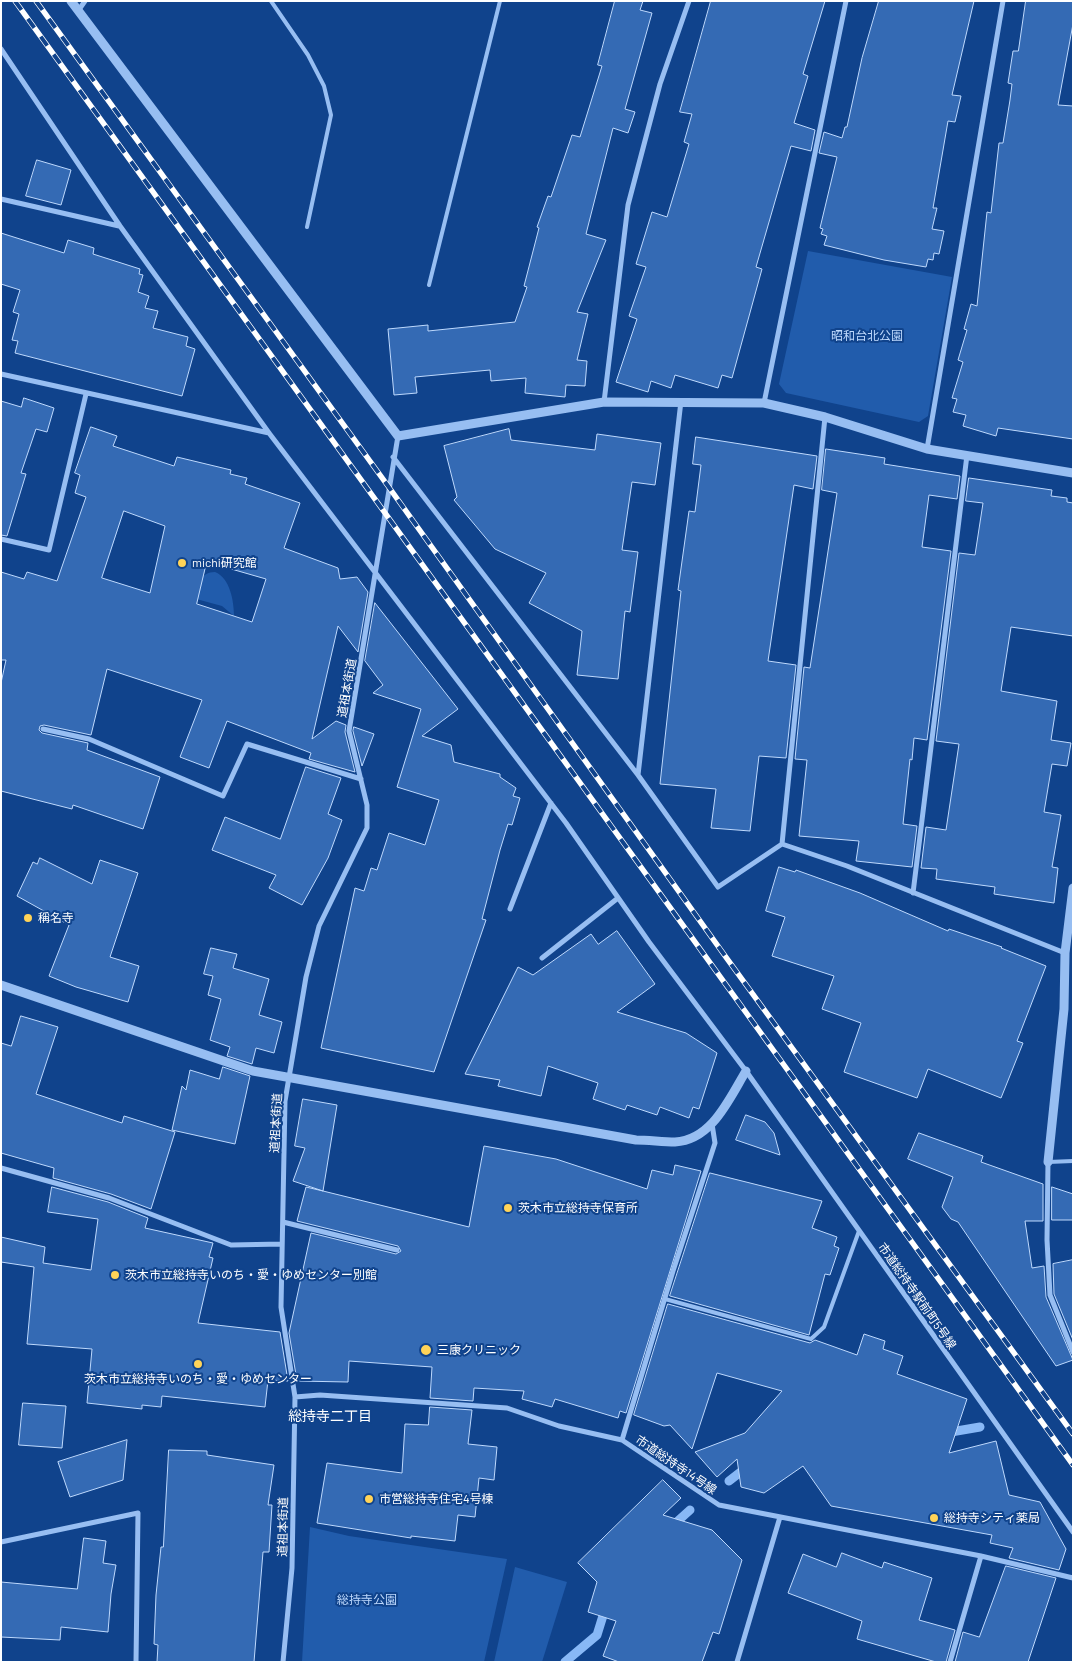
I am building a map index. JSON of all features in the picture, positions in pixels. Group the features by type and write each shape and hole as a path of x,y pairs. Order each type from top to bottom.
{"street":[{"path":"71,1 398,436 604,402 764,403 825,417 927,449 1073,472"},
{"path":"78,12 85,1"},
{"path":"604,402 628,206 660,84 689,1"},
{"path":"764,403 846,1"},
{"path":"927,449 1003,1"},
{"name":"市道総持寺駅前町5号線","path":"1,49 120,226 269,433 550,803 746,1071 1073,1532"},
{"path":"1,199 120,226"},
{"path":"1,374 269,433"},
{"path":"1,540 49,550 86,394"},
{"path":"638,775 681,401"},
{"path":"782,844 825,417"},
{"name":"道祖本街道","path":"283,1662 292,1568 296,1397 282,1307 285,1101 306,977 319,926 367,828 367,805 349,731 374,571 398,436"},
{"path":"913,893 967,455"},
{"path":"393,457 638,775 718,887 782,844"},
{"path":"43,729 89,739 223,796 247,744 361,779"},
{"path":"510,909 550,803"},
{"path":"782,844 1065,953"},
{"path":"1073,888 1065,953 1068,1009 1048,1162 1047,1240 1050,1295 1073,1352"},
{"path":"542,958 618,898"},
{"path":"1,985 253,1071 636,1140 677,1142 698,1136 712,1124 746,1071"},
{"path":"622,1440 665,1299 716,1143 712,1124"},
{"path":"1,1168 109,1198 230,1245 282,1244"},
{"path":"283,1222 397,1250"},
{"name":"市道総持寺14号線","path":"296,1397 320,1395 507,1408 559,1426 622,1440 718,1505 981,1556 1073,1578"},
{"path":"1,1542 138,1513 136,1662"},
{"path":"737,1662 780,1517"},
{"path":"950,1662 981,1556"}],"lane":[{"path":"271,1 308,55 324,86 331,114 307,227"},
{"path":"429,285 500,1"},
{"path":"1048,1162 1073,1161"},
{"path":"665,1299 811,1339 824,1327 859,1230"}],"green space":[{"name":"昭和台北公園","path":"808,251 952,277 928,416 919,422 786,393 779,384"},
{"path":"215,572 228,585 232,597 234,616 222,606 189,597 202,577"},
{"name":"総持寺公園","path":"310,1527 349,1536 507,1559 484,1662 302,1662"},
{"path":"515,1567 567,1582 542,1662 494,1662"}],"building":[{"path":"615,1 643,1 640,10 652,13 625,109 635,112 628,133 613,128 586,234 606,240 577,312 588,314 577,360 587,361 585,386 566,385 565,397 525,393 526,378 491,381 490,370 415,377 417,393 394,395 388,329 428,325 428,331 515,322 527,287 524,286 539,228 537,227 548,196 551,197 572,135 580,137 602,66 598,65"},
{"path":"711,1 825,1 803,74 808,76 794,123 815,130 811,151 791,146 756,267 762,269 732,378 722,375 718,388 675,375 671,388 651,381 648,392 616,382 637,319 629,316 646,267 636,264 652,212 667,217 689,144 684,142 692,114 680,112"},
{"path":"879,1 974,1 952,95 961,96 955,122 948,121 933,208 937,208 932,229 944,231 939,254 934,253 933,260 928,259 926,267 884,260 824,245 827,236 821,234 823,229 820,228 837,157 819,153 824,132 842,138 845,127 847,127 862,58"},
{"path":"1026,1 1073,1 1073,24 1058,105 1073,106 1073,439 998,428 996,436 963,426 966,415 953,412 957,399 952,398 963,362 958,360 967,330 964,329 971,304 977,306 987,212 991,213 999,143 1003,143 1010,100 1012,84 1008,83 1013,51 1018,51"},
{"path":"37,160 71,170 61,205 26,196"},
{"path":"1,233 64,253 68,240 94,248 93,254 140,269 139,274 143,275 138,292 149,296 145,308 158,311 153,328 188,337 186,346 195,349 182,396 15,353 18,341 12,340 19,314 13,312 20,290 1,284"},
{"path":"24,398 54,408 47,432 36,429 21,473 26,474 7,536 1,535 1,401 21,407"},
{"path":"91,427 117,436 113,446 174,466 177,457 231,470 230,474 247,478 245,484 300,503 284,548 338,568 340,579 357,577 368,592 358,652 338,626 312,739 336,721 346,725 345,732 355,772 309,759 311,753 227,721 209,768 180,757 202,700 107,669 91,735 44,725 40,726 39,730 42,733 88,743 87,750 160,777 143,829 73,805 72,809 1,791 1,683 6,660 1,660 1,572 24,579 27,572 57,581 86,497 75,493 80,475 75,473","holes":["124,511 165,526 150,593 102,578","207,562 266,579 252,622 197,604"]},
{"path":"509,429 511,440 595,450 597,434 661,443 655,485 632,482 622,550 638,552 630,612 625,611 618,679 577,675 582,631 529,603 546,573 495,549 454,500 457,497 444,446"},
{"path":"696,437 817,456 813,489 794,485 768,661 796,665 786,758 759,756 750,831 711,828 716,789 660,784 681,591 678,590 689,511 695,512 701,465 693,464"},
{"path":"826,449 885,458 884,464 960,476 957,499 929,495 922,547 951,551 927,740 914,738 912,760 910,759 903,824 917,826 912,867 856,861 859,841 799,836 807,760 795,759 804,667 810,668 837,493 822,490"},
{"path":"969,478 1052,490 1051,496 1067,498 1067,502 1073,503 1073,636 1011,627 1001,691 1057,701 1051,740 1071,743 1067,766 1052,764 1044,812 1061,815 1052,867 1058,868 1054,903 994,894 995,887 936,879 937,869 921,868 926,827 946,830 959,744 936,741 959,553 975,555 983,503 966,501"},
{"path":"375,603 458,709 422,736 451,745 454,762 500,774 500,777 516,788 513,796 520,798 512,825 508,824 500,850 482,919 486,920 434,1072 321,1048 355,888 364,891 371,868 377,870 389,833 425,845 439,800 397,787 421,709 373,693 383,685 365,661"},
{"path":"354,727 374,734 362,766 353,731"},
{"path":"306,767 341,778 328,814 342,820 328,858 302,905 269,888 276,875 212,850 225,817 280,839"},
{"path":"40,858 92,884 100,860 138,873 110,957 139,966 128,1002 76,987 49,976 69,925 17,896 33,862 37,864"},
{"path":"779,867 795,872 796,870 860,893 948,931 949,929 1002,947 1046,966 1017,1041 1023,1043 1001,1098 928,1069 917,1098 844,1072 861,1023 822,1009 834,976 772,956 785,917 766,911"},
{"path":"617,931 655,984 617,1012 686,1033 717,1053 699,1109 693,1107 689,1118 660,1107 657,1115 627,1105 625,1110 593,1099 598,1083 548,1066 541,1096 498,1086 500,1080 465,1074 518,967 533,975 591,934 598,944"},
{"path":"211,948 237,954 233,968 269,979 259,1015 282,1022 274,1053 256,1048 252,1064 227,1056 230,1047 210,1040 221,999 208,995 213,976 204,974"},
{"path":"21,1016 58,1027 36,1094 122,1123 124,1116 175,1132 151,1209 111,1194 53,1178 54,1168 1,1153 1,1043 11,1046"},
{"path":"223,1067 250,1076 235,1144 172,1130 182,1086 186,1090 190,1070 219,1079"},
{"path":"303,1099 337,1105 323,1191 293,1181 305,1148 295,1146"},
{"path":"746,1115 765,1122 774,1133 780,1155 736,1140"},
{"path":"919,1133 983,1156 981,1162 1043,1184 1043,1221 1025,1221 1032,1268 1044,1266 1046,1297 1073,1360 1056,1366 958,1222 951,1219 942,1207 953,1177 908,1159"},
{"path":"484,1146 556,1159 647,1189 652,1170 673,1175 675,1165 701,1171 626,1413 620,1411 618,1418 555,1399 552,1407 522,1399 524,1391 474,1388 473,1401 430,1398 432,1367 349,1361 348,1382 297,1381 289,1333 311,1233 396,1254 401,1251 398,1246 297,1221 306,1187 469,1227"},
{"path":"710,1173 822,1201 812,1228 837,1237 834,1246 839,1248 830,1275 825,1274 809,1335 670,1296"},
{"path":"52,1187 108,1202 148,1218 145,1228 213,1243 209,1257 213,1258 198,1323 280,1332 288,1381 268,1380 265,1407 162,1396 161,1407 142,1405 142,1409 87,1403 92,1349 27,1344 34,1267 1,1262 1,1237 45,1247 43,1263 91,1270 98,1219 48,1212"},
{"path":"1052,1187 1073,1194 1073,1220 1052,1220"},
{"path":"1073,1260 1073,1340 1054,1294 1053,1264"},
{"path":"668,1304 810,1343 815,1340 857,1355 864,1334 885,1341 883,1349 903,1356 897,1374 967,1399 949,1453 996,1441 1009,1495 1040,1502 1066,1549 1059,1570 1009,1558 1013,1548 990,1543 992,1535 831,1506 803,1466 764,1493 741,1487 737,1459 717,1477 695,1452 745,1433 782,1391 717,1373 692,1449 670,1425 664,1426 634,1415"},
{"path":"23,1403 66,1406 62,1448 19,1445"},
{"path":"430,1407 472,1410 468,1444 497,1447 494,1480 479,1478 475,1517 458,1515 455,1541 411,1536 411,1538 317,1523 327,1463 402,1473 405,1424 428,1425"},
{"path":"127,1440 123,1480 70,1497 58,1462"},
{"path":"169,1450 207,1451 207,1455 274,1465 268,1505 272,1505 269,1552 263,1552 254,1662 157,1662 158,1645 154,1644 156,1595 161,1547 163,1547"},
{"path":"663,1480 681,1498 663,1515 712,1530 742,1560 719,1634 713,1632 702,1662 619,1662 603,1656 616,1621 588,1612 597,1582 578,1563"},
{"path":"84,1538 106,1541 103,1563 116,1565 111,1594 108,1632 61,1627 60,1640 1,1637 1,1582 77,1589"},
{"path":"842,1553 882,1568 884,1562 932,1578 919,1620 955,1630 946,1662 936,1662 857,1639 862,1621 788,1593 803,1554 836,1567"},
{"path":"1006,1566 1056,1578 1028,1662 955,1662 963,1632 979,1637"}],"waterway":[{"path":"945,1433 980,1427"},
{"path":"729,1481 747,1467"},
{"path":"670,1528 690,1510"},
{"path":"565,1662 597,1635 606,1606"}],"railway":[{"path":"15,1 1073,1465"},
{"path":"36,1 388,486 728,960 1073,1434"}],"place":[{"name":"michi研究館","path":"182,563"},
{"name":"稱名寺","path":"28,918"},
{"name":"茨木市立総持寺保育所","path":"508,1208"},
{"name":"茨木市立総持寺いのち・愛・ゆめセンター別館","path":"115,1275"},
{"name":"三康クリニック","path":"426,1350"},
{"name":"茨木市立総持寺いのち・愛・ゆめセンター","path":"198,1364"},
{"name":"市営総持寺住宅4号棟","path":"369,1499"},
{"name":"総持寺シティ薬局","path":"934,1518"}],"district":[{"name":"総持寺二丁目","path":"330,1416"}]}
